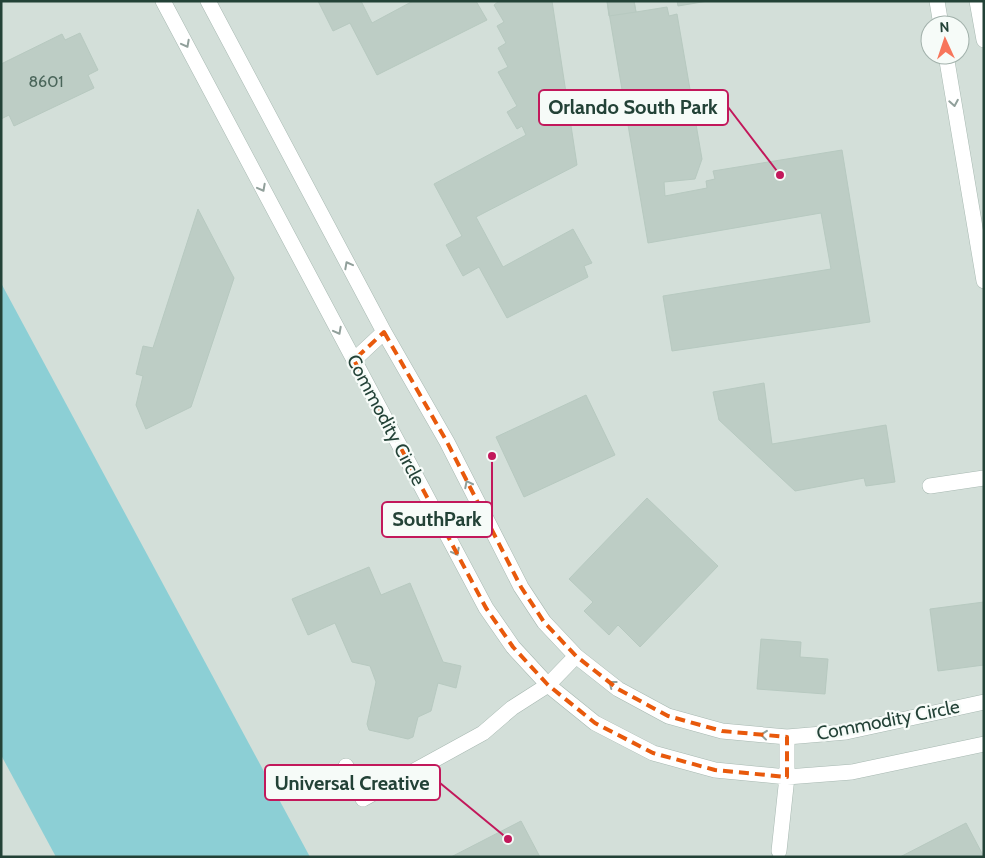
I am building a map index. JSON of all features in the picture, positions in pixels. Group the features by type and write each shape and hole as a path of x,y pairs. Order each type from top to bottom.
{"street":[{"name":"Commodity Circle","path":"163,1 486,608 513,647 548,685 595,723 653,753 714,770 787,777 852,772 984,744"},
{"name":"Commodity Circle","path":"208,1 384,332 447,442 521,587 544,622 576,656 618,689 668,716 722,731 787,737 846,732 984,702"},
{"path":"937,1 939,15"},
{"path":"977,1 984,40"},
{"path":"948,65 984,281"},
{"path":"354,360 384,332"},
{"path":"930,486 984,478"},
{"path":"346,766 363,799 483,733 512,708 548,685 576,656"},
{"path":"780,851 787,777 787,737"}],"highlighted area":[{"path":"384,332 447,442 521,587 544,622 576,656 618,689 668,716 722,731 787,737 787,777 715,770 653,753 595,723 548,685 513,647 486,608 354,360"}],"shaded area":[{"path":"1,1 984,1 984,857 1,857"}],"water":[{"path":"1,283 310,857 56,857 1,755"}],"building":[{"path":"318,1 361,1 372,23 413,1 476,1 487,20 377,75 350,23 333,31"},
{"path":"499,1 552,1 577,165 476,217 503,267 573,229 592,263 584,266 588,277 507,318 479,267 463,276 446,245 462,236 434,184 526,135 522,126 517,129 507,112 517,106 498,72 508,67 498,48 506,43 497,26 504,22 494,5"},
{"path":"607,1 634,1 636,12 667,7 669,16 677,14 702,159 695,179 664,182 665,196 707,188 706,181 715,179 713,171 842,150 870,322 672,351 663,296 831,269 821,213 648,243"},
{"path":"607,1 634,1 636,12 609,16"},
{"path":"677,1 708,1 678,6"},
{"path":"80,33 98,70 88,75 94,88 14,126 9,115 1,119 1,64 62,34 65,40"},
{"path":"198,209 234,278 191,407 146,429 136,405 143,376 136,374 143,346 153,348"},
{"path":"764,383 772,444 886,425 895,482 866,486 864,478 795,491 719,420 713,392"},
{"path":"586,395 615,455 524,497 496,437"},
{"path":"647,498 718,566 640,647 618,625 609,635 584,611 593,602 569,579"},
{"path":"369,567 381,595 410,583 443,662 461,666 456,688 438,683 431,711 418,717 413,737 408,739 369,730 367,724 376,682 370,666 352,662 335,623 308,635 292,599"},
{"path":"984,602 984,665 938,671 930,609"},
{"path":"761,639 801,642 800,657 828,659 825,694 757,689"},
{"path":"521,821 540,857 451,857"},
{"path":"966,823 984,857 900,857"}],"place":[{"name":"Orlando South Park","path":"780,175"},
{"name":"SouthPark","path":"492,456"},
{"name":"Universal Creative","path":"508,839"}]}
